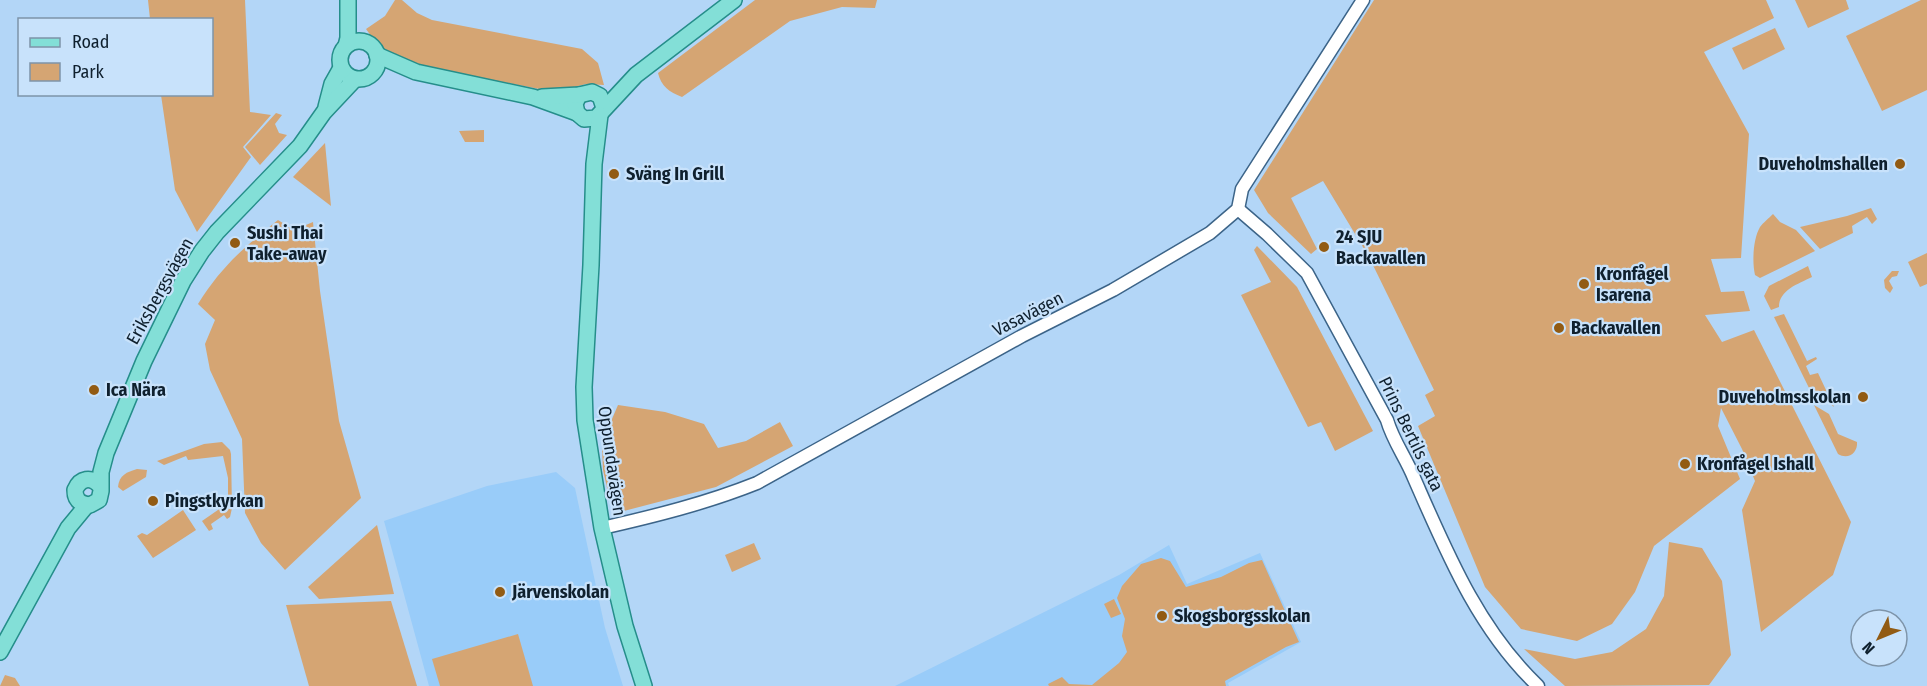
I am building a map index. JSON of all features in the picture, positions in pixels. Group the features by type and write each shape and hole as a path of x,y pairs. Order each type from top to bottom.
{"main road":[{"path":"377,55 416,72 533,97 591,119 602,112 636,75 734,0"},
{"path":"348,2 364,42"},
{"path":"348,2 348,38 340,54 341,68 355,79 364,78 374,72 416,72"},
{"path":"345,46 353,42 364,42 373,47 377,55 374,72"},
{"name":"Eriksbergsvägen","path":"324,112 332,84 341,68"},
{"path":"533,97 579,94 588,91 597,93 636,75"},
{"name":"Eriksbergsvägen","path":"100,486 106,453 162,320 202,251 219,230 300,146 324,112 355,79"},
{"path":"597,93 602,99 602,112"},
{"path":"579,94 575,104 579,115"},
{"name":"Oppundavägen","path":"602,112 594,164 584,387 585,420 602,528 625,626 644,686"},
{"name":"Oppundavägen","path":"579,115 589,137 594,164"},
{"name":"Eriksbergsvägen","path":"84,479 106,453"},
{"path":"0,652 81,500 78,484 84,479 93,480 100,486 99,500 92,504 81,500"}],"street":[{"path":"1238,209 1242,189 1249,177 1363,0"},
{"name":"Vasavägen","path":"602,528 664,514 758,483 1022,336 1113,290 1210,233 1238,209"},
{"name":"Prins Bertils gata","path":"1238,209 1293,258 1310,278 1387,420 1393,438 1410,469 1460,580 1500,644 1538,686"}],"shaded area":[{"name":"Järvenskolan","path":"556,472 575,488 605,628 623,686 429,686 384,521 487,486"},
{"name":"Skogsborgsskolan","path":"1169,545 1187,584 1260,553 1301,642 1228,683 1229,686 895,686 1119,575"}],"green space":[{"path":"148,0 245,0 250,112 271,115 243,147 251,157 197,232 175,190 161,96 213,96 213,18 150,18"},
{"path":"395,0 402,0 417,13 432,20 582,49 598,63 604,85 586,84 555,92 403,63 382,51 366,29 385,16"},
{"path":"755,0 877,0 875,8 842,7 790,21 682,97 666,88 658,73"},
{"name":"Backavallen","path":"1374,0 1766,0 1774,18 1704,52 1749,134 1741,258 1711,259 1721,292 1744,291 1750,311 1705,315 1722,342 1754,330 1851,522 1833,575 1761,632 1742,510 1755,481 1721,408 1718,426 1740,479 1654,546 1635,592 1612,624 1577,641 1521,629 1485,587 1418,426 1435,416 1425,395 1434,390 1369,257 1323,181 1291,198 1317,249 1311,254 1268,213 1254,190"},
{"path":"1795,0 1846,0 1849,9 1808,28"},
{"path":"1921,0 1927,0 1927,90 1882,111 1846,36"},
{"path":"1775,28 1785,49 1743,70 1732,48"},
{"path":"276,113 282,115 275,124 279,133 287,135 260,165 245,147"},
{"path":"484,130 484,142 465,142 459,131"},
{"path":"325,143 331,206 293,177"},
{"path":"1871,208 1877,219 1872,224 1867,217 1852,226 1853,233 1820,249 1800,227 1847,216"},
{"path":"1773,214 1780,222 1796,230 1815,251 1760,278 1755,275 1754,270 1755,244 1760,227"},
{"path":"278,220 294,230 313,222 320,291 339,421 361,498 285,570 261,543 245,513 242,439 210,370 205,344 215,320 198,304 215,279 234,258"},
{"path":"1257,246 1297,287 1373,431 1335,451 1321,422 1308,427 1241,295 1271,282 1254,250"},
{"path":"1927,253 1927,284 1920,287 1908,262"},
{"path":"1808,266 1812,277 1790,288 1782,296 1779,307 1771,310 1764,296 1769,286"},
{"path":"1892,271 1899,271 1897,276 1892,277 1889,281 1893,288 1890,293 1885,288 1884,280"},
{"path":"1784,314 1807,361 1816,357 1817,359 1806,366 1810,375 1818,373 1834,407 1809,388 1774,317"},
{"path":"618,405 665,412 704,424 718,448 746,441 780,422 793,446 716,487 620,512 608,492 603,470 602,449 609,438 609,426"},
{"path":"1814,405 1829,414 1838,434 1857,442 1852,454 1842,456 1838,454"},
{"path":"222,442 231,454 232,508 230,517 227,519 224,515 211,524 213,529 209,531 202,521 228,503 228,478 223,456 188,460 186,456 164,465 157,461 204,444"},
{"path":"137,469 147,470 146,477 123,491 118,487 124,475"},
{"path":"183,510 196,530 153,558 137,536 142,533 147,535"},
{"path":"377,525 394,594 319,599 308,587"},
{"path":"1669,542 1702,548 1722,581 1731,655 1709,685 1565,686 1524,649 1575,659 1612,652 1646,629 1664,596"},
{"path":"754,543 761,559 732,572 725,555"},
{"path":"1161,558 1170,561 1186,587 1221,577 1249,563 1262,560 1299,642 1225,681 1226,686 1049,686 1048,684 1062,677 1069,684 1092,685 1119,663 1127,652 1122,636 1125,619 1117,598 1122,586 1141,564"},
{"path":"1114,599 1121,614 1111,618 1104,604"},
{"path":"391,601 417,686 309,686 286,605"},
{"path":"518,634 533,686 440,686 432,659"},
{"path":"5,675 15,678 20,686 0,686"}],"place":[{"name":"Duveholmshallen","path":"1900,164"},
{"name":"Sväng In Grill","path":"614,174"},
{"name":"Sushi Thai Take-away","path":"235,243"},
{"name":"24 SJU Backavallen","path":"1324,247"},
{"name":"Kronfågel Isarena","path":"1584,284"},
{"name":"Backavallen","path":"1559,328"},
{"name":"Ica Nära","path":"94,390"},
{"name":"Duveholmsskolan","path":"1863,397"},
{"name":"Kronfågel Ishall","path":"1685,464"},
{"name":"Pingstkyrkan","path":"153,501"},
{"name":"Järvenskolan","path":"500,592"},
{"name":"Skogsborgsskolan","path":"1162,616"}]}
